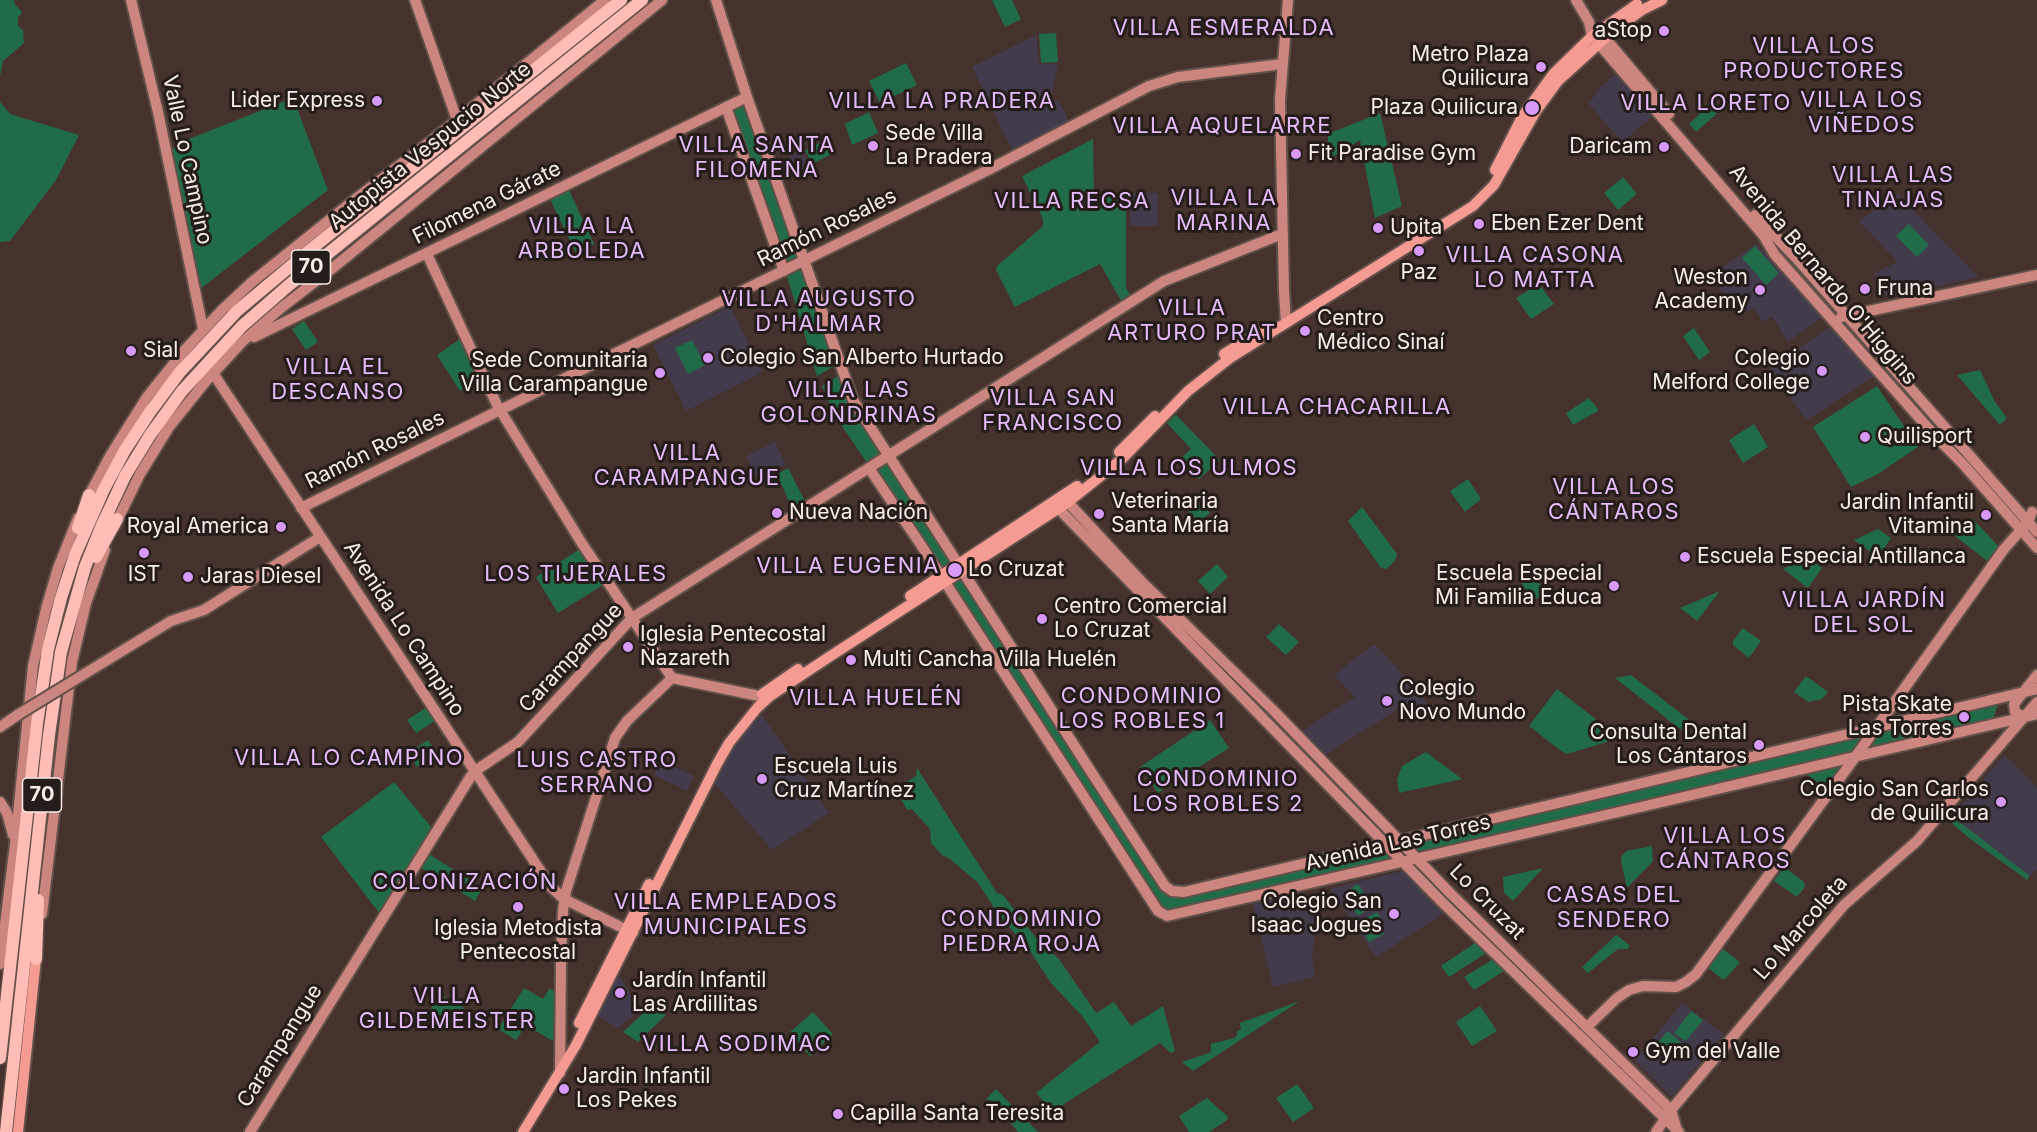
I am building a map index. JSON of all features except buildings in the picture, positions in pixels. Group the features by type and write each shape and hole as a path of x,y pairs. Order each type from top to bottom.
{"highway":[{"name":"Autopista Vespucio Norte","path":"0,1058 42,684 57,609 83,536 115,467 162,395 204,345 248,302 621,0"},
{"name":"Autopista Vespucio Norte","path":"6,1132 53,700 61,652 93,546 125,476 171,405 242,326 282,291 642,0"},
{"path":"57,609 66,567 89,495"},
{"path":"72,610 90,568 117,519"},
{"path":"36,854 38,898 36,959"}],"main road":[{"path":"523,1132 560,1073 720,744 739,717 765,696 1061,503 1122,459 1188,391 1209,373 1286,319 1472,201 1490,179 1522,117 1561,66 1645,0"},
{"path":"1599,37 1662,0"},
{"path":"515,1132 560,1060 630,931"},
{"path":"18,1132 36,959"}],"street":[{"name":"Valle Lo Campino","path":"132,0 203,329"},
{"path":"415,0 457,120"},
{"path":"0,964 15,844 30,683 46,609 74,526 110,456 140,408 166,372 203,329 252,282 605,0"},
{"path":"36,959 73,653 91,586 117,519 150,456 175,420 242,342 662,0"},
{"path":"716,0 747,97 805,260"},
{"path":"1286,319 1280,100 1288,0"},
{"name":"Avenida Bernardo O'Higgins","path":"1576,0 1599,37 1763,235 1775,255 1832,320 2026,519 2037,548"},
{"name":"Avenida Bernardo O'Higgins","path":"1599,37 2037,532"},
{"name":"Ramón Rosales","path":"301,508 992,168 1149,86 1178,77 1282,64"},
{"name":"Filomena Gárate","path":"242,342 747,97"},
{"path":"726,107 784,271"},
{"name":"Carampangue","path":"250,1132 475,771 518,742 632,618 1164,281 1282,234"},
{"path":"427,254 501,411 581,542 672,678 765,696"},
{"name":"Avenida Las Torres","path":"805,260 850,394 879,441 884,458 939,533 981,602 1165,886 1178,893 2037,689"},
{"path":"1832,320 1846,315 2037,275"},
{"name":"Avenida Lo Campino","path":"213,373 551,887 564,899 630,931"},
{"name":"Avenida Las Torres","path":"869,468 1158,911 1167,916 1919,742 2017,716 2037,714"},
{"name":"Lo Cruzat","path":"1061,503 1385,844 1668,1114"},
{"name":"Lo Cruzat","path":"1061,503 1281,718 1557,1006 1587,1027 1668,1114 1677,1132"},
{"path":"1587,1027 1617,998 1629,990 1643,986 1671,988 1693,977 1856,756 2026,519"},
{"path":"921,545 921,538 926,532 939,533"},
{"path":"0,728 171,621 204,610 320,537"},
{"path":"965,613 976,612 981,607 981,602"},
{"name":"Lo Marcoleta","path":"2017,716 2014,704 2037,675"},
{"path":"560,1073 564,899 615,738 627,720 672,678"},
{"name":"Lo Marcoleta","path":"1656,1132 1668,1114 1844,905 1917,841 2010,733 2017,716 2037,702"},
{"path":"1913,719 1922,728 1919,742"},
{"path":"1989,725 1996,732 1998,742 1995,751"},
{"path":"0,802 9,819 15,844"},
{"path":"1103,826 1120,816"},
{"path":"1369,848 1373,840 1372,830"},
{"path":"1428,871 1434,854"}],"shaded area":[{"path":"1036,35 1039,65 1058,63 1051,99 1059,101 1069,121 1012,150 972,67"},
{"path":"1615,74 1653,116 1622,142 1588,103"},
{"path":"803,150 809,166 784,177 779,162"},
{"path":"1130,193 1158,193 1158,226 1130,226"},
{"path":"1897,193 1978,277 1920,291 1884,295 1874,273 1898,262 1859,221"},
{"name":"Weston Academy","path":"1756,244 1777,264 1821,316 1788,342 1772,316 1763,322 1753,308 1737,316 1712,275"},
{"name":"Colegio San Alberto Hurtado","path":"730,306 763,372 686,411 653,345"},
{"name":"Colegio Melford College","path":"1830,327 1873,374 1873,377 1805,419 1771,369"},
{"path":"775,442 786,465 757,479 746,456"},
{"name":"Colegio Novo Mundo","path":"1374,644 1415,687 1430,708 1418,715 1406,704 1326,754 1302,731 1355,697 1334,675"},
{"name":"Escuela Luis Cruz Martínez","path":"762,715 829,813 772,850 715,784 731,752"},
{"name":"Colegio San Carlos de Quilicura","path":"2004,755 2037,788 2037,869 2030,876 1952,817"},
{"path":"661,760 694,776 687,791 654,775"},
{"name":"Colegio San Isaac Jogues","path":"1402,871 1444,913 1376,957 1330,889"},
{"path":"1305,892 1310,901 1316,925 1312,957 1315,977 1273,987 1253,904"},
{"name":"Jardín Infantil Las Ardillitas","path":"619,976 641,1009 618,1028 597,1015"},
{"path":"1682,1003 1724,1034 1671,1097 1635,1060"}],"green space":[{"path":"0,0 14,0 22,12 18,18 18,26 23,30 24,43 3,61 0,76"},
{"path":"992,0 1012,0 1021,19 1005,27"},
{"path":"1056,33 1058,62 1041,63 1039,34"},
{"path":"906,63 917,85 880,103 869,81"},
{"path":"293,98 328,190 200,289 171,153 176,144"},
{"path":"1714,101 1721,110 1696,132 1689,124"},
{"path":"0,102 10,114 79,135 56,180 10,241 0,242"},
{"path":"746,103 799,258 785,264 732,109"},
{"path":"869,112 878,133 852,145 845,124"},
{"path":"1380,113 1402,206 1375,218 1360,140 1328,160 1328,134"},
{"path":"827,139 834,153 812,164 805,150"},
{"path":"1093,139 1094,195 1126,194 1126,288 1132,298 1123,304 1100,264 1015,307 996,270 997,266 1043,226 1043,219 1022,176"},
{"path":"1623,177 1637,194 1618,210 1604,193"},
{"path":"568,188 594,244 576,253 549,197"},
{"path":"1909,224 1929,245 1917,257 1896,236"},
{"path":"1755,246 1779,273 1766,285 1742,258"},
{"path":"802,265 836,365 817,376 786,273"},
{"path":"1539,284 1554,304 1531,319 1516,298"},
{"path":"304,321 318,342 306,350 292,329"},
{"path":"1848,323 1960,449 1955,452 1841,326"},
{"path":"1694,328 1710,352 1699,360 1683,336"},
{"path":"460,339 477,380 460,391 437,355"},
{"path":"692,340 705,365 688,374 675,348"},
{"path":"1980,370 1995,402 2007,418 2000,425 1957,375"},
{"path":"838,376 876,444 879,455 867,463 834,414 822,386"},
{"name":"Quilisport","path":"1877,386 1918,447 1878,474 1851,487 1813,427"},
{"path":"1589,398 1598,411 1573,425 1566,413"},
{"path":"1176,415 1220,460 1199,479 1180,459 1191,449 1167,423"},
{"path":"1754,424 1768,447 1743,463 1729,440"},
{"path":"888,463 1167,895 1182,897 1382,850 1392,860 1175,911 1162,909 874,472"},
{"path":"788,468 807,505 793,511 777,474"},
{"path":"1468,479 1481,499 1465,512 1450,491"},
{"path":"1192,494 1210,513 1199,523 1182,503"},
{"path":"1362,507 1397,554 1395,561 1386,569 1381,568 1348,521"},
{"path":"1972,518 2000,548 1990,563 1951,533"},
{"path":"1878,529 1891,538 1878,557 1854,540"},
{"path":"580,549 603,585 558,613 536,577"},
{"path":"1808,557 1822,568 1808,588 1783,569"},
{"path":"1217,564 1228,577 1210,594 1198,581"},
{"path":"1529,568 1546,593 1533,601 1517,576"},
{"path":"1720,591 1697,621 1680,608"},
{"path":"1279,624 1299,642 1286,655 1266,637"},
{"path":"1743,628 1761,641 1749,658 1733,645 1733,641"},
{"path":"1631,675 1696,725 1680,729 1615,678"},
{"path":"1806,676 1828,692 1822,699 1808,702 1794,692"},
{"path":"1557,689 1620,738 1567,754 1561,751 1529,726"},
{"name":"Pista Skate Las Torres","path":"1999,702 1992,721 1946,732 1937,726 1925,729 1919,720"},
{"path":"427,707 436,720 416,733 407,720"},
{"path":"1210,720 1229,748 1158,793 1140,767"},
{"path":"1914,722 1919,738 1422,854 1409,841"},
{"path":"428,740 437,753 417,767 408,753"},
{"path":"1426,752 1462,779 1399,793 1397,780 1402,766"},
{"path":"1843,764 1845,766 1829,791 1805,773"},
{"path":"917,768 997,893 1003,895 1036,938 1059,959 1096,1013 1114,1002 1131,1026 1163,1006 1175,1051 1171,1053 1160,1043 1053,1111 1036,1093 1100,1042 1082,1016 1051,983 978,883 942,855 931,843 930,829 912,809 907,810 901,799 898,800 890,787 894,785 899,787 916,776"},
{"path":"394,782 432,828 380,914 321,837"},
{"path":"1952,817 2030,876 2027,880 1969,838 1950,822"},
{"path":"1652,846 1653,861 1627,888 1622,856 1626,851"},
{"path":"429,854 481,887 475,901 420,867"},
{"path":"1784,867 1804,882 1805,887 1797,897 1774,881"},
{"path":"1543,868 1513,901 1504,893 1503,877"},
{"path":"1358,884 1373,906 1358,916 1343,894"},
{"path":"1377,912 1384,923 1372,931 1380,927 1384,934 1369,942 1358,923"},
{"path":"1617,935 1629,945 1628,949 1618,949 1588,973 1582,967"},
{"path":"1475,943 1486,953 1449,977 1441,966"},
{"path":"1722,948 1740,962 1725,979 1707,967"},
{"path":"1492,960 1504,971 1474,990 1464,977"},
{"path":"524,988 543,999 550,988 555,993 553,1041 526,1025 516,1040 498,1029"},
{"path":"440,994 464,1008 455,1024 430,1010"},
{"path":"1300,1001 1193,1071 1182,1062 1209,1053 1211,1044 1234,1038 1237,1031 1241,1030 1240,1023"},
{"path":"1480,1006 1497,1031 1472,1046 1456,1022"},
{"path":"654,1008 666,1015 638,1042 623,1032 648,1009"},
{"path":"1691,1011 1703,1020 1686,1041 1674,1033"},
{"path":"813,1012 833,1034 810,1056 789,1033"},
{"path":"1668,1031 1687,1048 1677,1060 1657,1043"},
{"path":"1297,1084 1314,1108 1293,1122 1276,1098"},
{"path":"996,1089 1038,1132 1018,1132 992,1101 986,1099"},
{"path":"1207,1098 1228,1117 1227,1120 1209,1132 1189,1132 1179,1116"}],"place":[{"name":"aStop","path":"1664,31"},
{"name":"Metro Plaza Quilicura","path":"1541,67"},
{"name":"Lider Express","path":"377,101"},
{"name":"Plaza Quilicura","path":"1532,108"},
{"name":"Sede Villa La Pradera","path":"873,146"},
{"name":"Daricam","path":"1664,147"},
{"name":"Fit Paradise Gym","path":"1296,154"},
{"name":"Eben Ezer Dent","path":"1479,224"},
{"name":"Upita","path":"1378,228"},
{"name":"Paz","path":"1419,251"},
{"name":"Fruna","path":"1865,289"},
{"name":"Weston Academy","path":"1760,290"},
{"name":"Centro Médico Sinaí","path":"1305,331"},
{"name":"Sial","path":"131,351"},
{"name":"Colegio San Alberto Hurtado","path":"708,358"},
{"name":"Colegio Melford College","path":"1822,371"},
{"name":"Sede Comunitaria Villa Carampangue","path":"660,373"},
{"name":"Quilisport","path":"1865,437"},
{"name":"Nueva Nación","path":"777,513"},
{"name":"Veterinaria Santa María","path":"1099,514"},
{"name":"Jardin Infantil Vitamina","path":"1986,515"},
{"name":"Royal America","path":"281,527"},
{"name":"IST","path":"144,553"},
{"name":"Escuela Especial Antillanca","path":"1685,557"},
{"name":"Lo Cruzat","path":"955,570"},
{"name":"Jaras Diesel","path":"188,577"},
{"name":"Escuela Especial Mi Familia Educa","path":"1614,586"},
{"name":"Centro Comercial Lo Cruzat","path":"1042,619"},
{"name":"Iglesia Pentecostal Nazareth","path":"628,647"},
{"name":"Multi Cancha Villa Huelén","path":"851,660"},
{"name":"Colegio Novo Mundo","path":"1387,701"},
{"name":"Pista Skate Las Torres","path":"1964,717"},
{"name":"Consulta Dental Los Cántaros","path":"1759,745"},
{"name":"Escuela Luis Cruz Martínez","path":"762,779"},
{"name":"Colegio San Carlos de Quilicura","path":"2001,802"},
{"name":"Iglesia Metodista Pentecostal","path":"518,907"},
{"name":"Colegio San Isaac Jogues","path":"1394,914"},
{"name":"Jardín Infantil Las Ardillitas","path":"620,993"},
{"name":"Gym del Valle","path":"1633,1052"},
{"name":"Jardin Infantil Los Pekes","path":"564,1089"},
{"name":"Capilla Santa Teresita","path":"838,1114"}],"district":[{"name":"VILLA ESMERALDA","path":"1224,28"},
{"name":"VILLA LOS PRODUCTORES","path":"1814,58"},
{"name":"VILLA LA PRADERA","path":"942,101"},
{"name":"VILLA LORETO","path":"1706,103"},
{"name":"VILLA LOS VIÑEDOS","path":"1862,112"},
{"name":"VILLA AQUELARRE","path":"1222,126"},
{"name":"VILLA SANTA FILOMENA","path":"757,158"},
{"name":"VILLA LAS TINAJAS","path":"1893,188"},
{"name":"VILLA RECSA","path":"1072,201"},
{"name":"VILLA LA MARINA","path":"1224,210"},
{"name":"VILLA LA ARBOLEDA","path":"582,238"},
{"name":"VILLA CASONA LO MATTA","path":"1535,268"},
{"name":"VILLA AUGUSTO D'HALMAR","path":"819,312"},
{"name":"VILLA ARTURO PRAT","path":"1192,320"},
{"name":"VILLA EL DESCANSO","path":"338,380"},
{"name":"VILLA LAS GOLONDRINAS","path":"849,402"},
{"name":"VILLA CHACARILLA","path":"1337,407"},
{"name":"VILLA SAN FRANCISCO","path":"1053,410"},
{"name":"VILLA CARAMPANGUE","path":"687,466"},
{"name":"VILLA LOS ULMOS","path":"1189,468"},
{"name":"VILLA LOS CÁNTAROS","path":"1614,500"},
{"name":"VILLA EUGENIA","path":"848,566"},
{"name":"LOS TIJERALES","path":"576,574"},
{"name":"VILLA JARDÍN DEL SOL","path":"1864,612"},
{"name":"VILLA HUELÉN","path":"876,698"},
{"name":"CONDOMINIO LOS ROBLES 1","path":"1142,708"},
{"name":"VILLA LO CAMPINO","path":"349,758"},
{"name":"LUIS CASTRO SERRANO","path":"597,772"},
{"name":"CONDOMINIO LOS ROBLES 2","path":"1218,792"},
{"name":"VILLA LOS CÁNTAROS","path":"1725,848"},
{"name":"COLONIZACIÓN","path":"465,882"},
{"name":"CASAS DEL SENDERO","path":"1614,908"},
{"name":"VILLA EMPLEADOS MUNICIPALES","path":"726,914"},
{"name":"CONDOMINIO PIEDRA ROJA","path":"1022,932"},
{"name":"VILLA GILDEMEISTER","path":"447,1008"},
{"name":"VILLA SODIMAC","path":"737,1044"}]}
